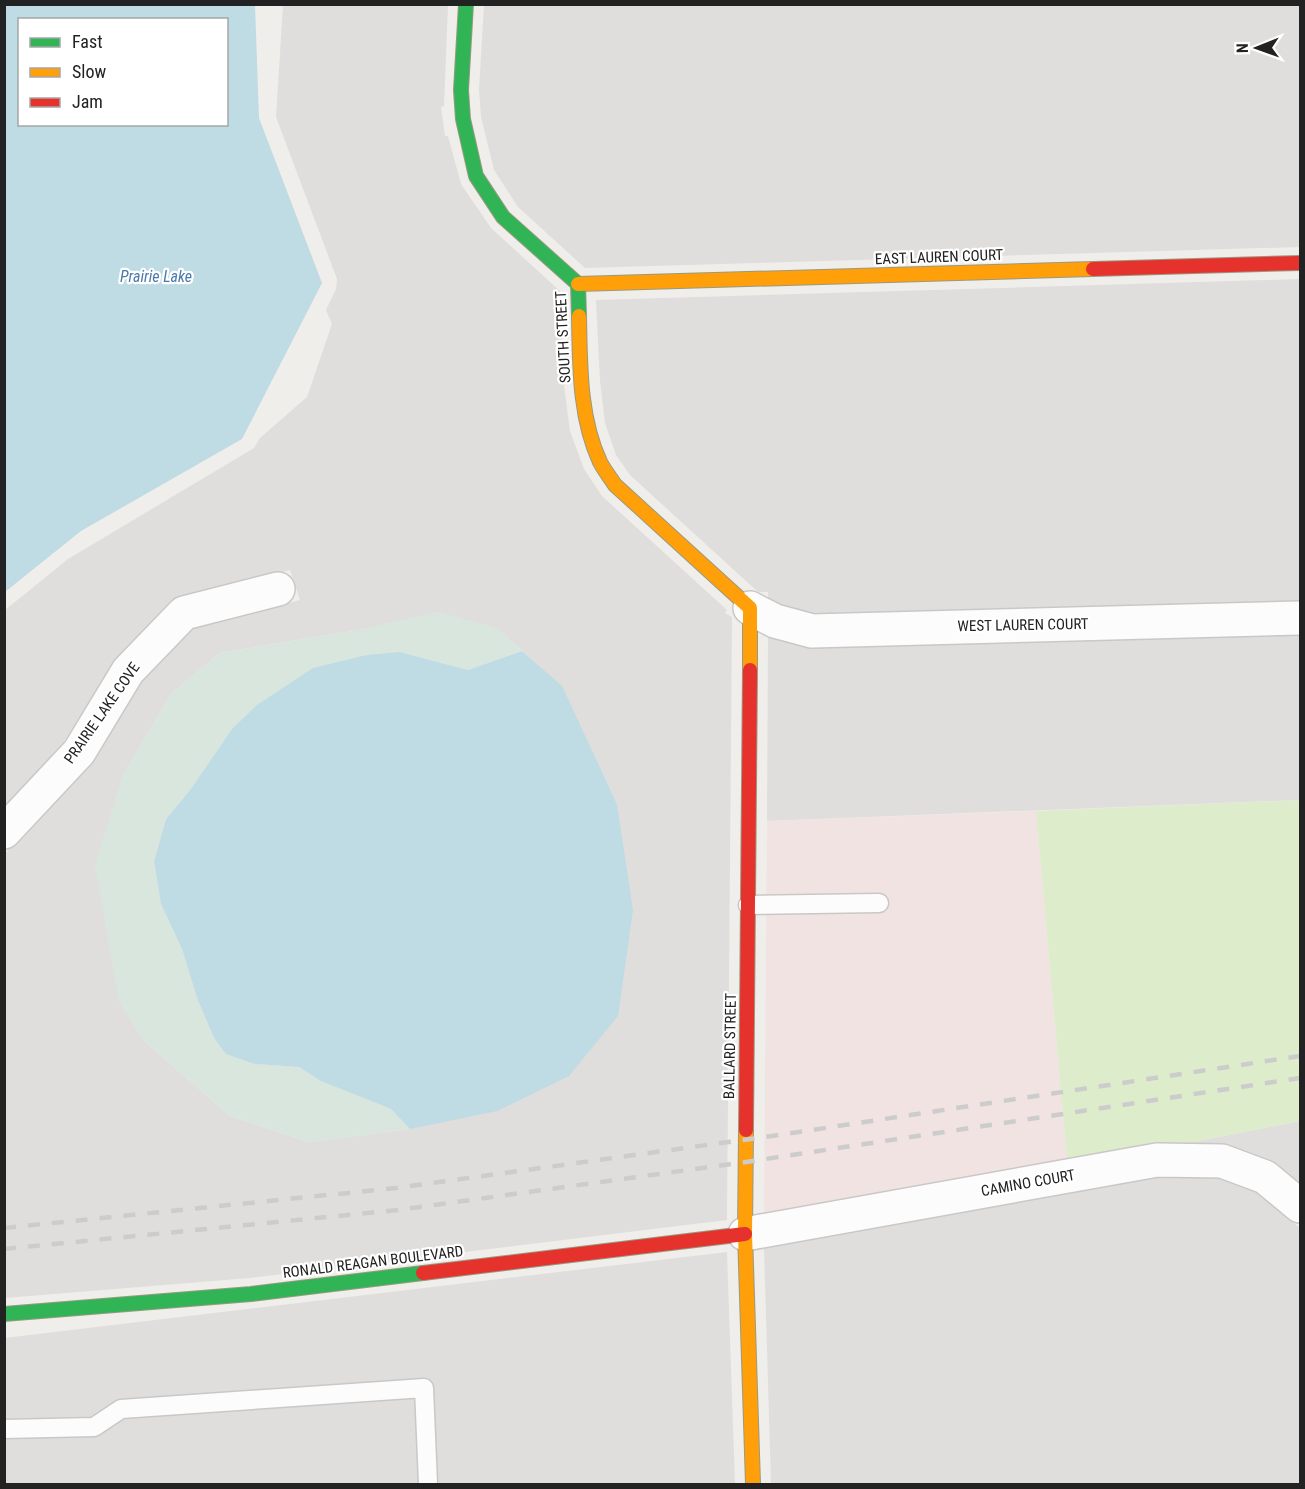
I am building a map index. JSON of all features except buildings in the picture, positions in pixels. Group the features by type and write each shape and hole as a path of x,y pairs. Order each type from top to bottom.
{"street":[{"name":"SOUTH STREET","path":"466,4 462,109 476,176 503,217 578,284 582,383 588,427 599,461 615,484 750,608"},
{"name":"EAST LAUREN COURT","path":"578,284 1300,263"},
{"name":"PRAIRIE LAKE COVE","path":"4,832 79,752 128,671 184,613 278,590"},
{"name":"WEST LAUREN COURT","path":"750,608 775,621 812,631 1300,618"},
{"name":"BALLARD STREET","path":"750,608 745,1234 753,1485"},
{"name":"CAMINO COURT","path":"745,1234 1157,1160 1222,1161 1265,1177 1300,1206"},
{"name":"RONALD REAGAN BOULEVARD","path":"4,1314 251,1294 745,1234"}],"lane":[{"path":"748,906 879,903"},
{"path":"4,1429 94,1427 121,1409 424,1388 428,1485"}],"shaded area":[{"path":"283,5 448,5 444,106 441,107 445,136 448,136 461,184 491,228 560,291 564,385 570,431 584,469 602,496 727,610 725,613 732,617 727,1220 250,1278 5,1298 5,853 25,836 93,762 143,680 194,627 300,600 290,570 179,597 170,602 115,661 63,743 5,808 5,610 68,559 254,448 260,438 307,397 332,324 326,310 336,289 337,279 276,117","holes":["497,628 561,686 617,804 410,1129 309,1142 230,1116 142,1039 123,775 171,694 220,653 352,631"]},
{"path":"484,5 1300,5 1300,247 585,268 518,207 494,170 481,117 479,90"},
{"path":"1300,279 1300,602 815,614 783,606 768,599 768,592 758,592 630,475 616,455 605,423 600,381 596,300"},
{"path":"438,612 498,628 522,651 468,670 400,652 232,729 190,790 166,819 154,861 161,904 182,949 197,998 214,1038 255,1064 299,1067 322,1081 391,1109 410,1129 309,1142 230,1116 142,1039 119,1002 95,865 123,775 171,694 220,653 352,631"},
{"path":"1300,634 1300,800 767,821 768,636 813,647"},
{"path":"1036,811 1067,1160 764,1214 767,821"},
{"path":"1300,1121 1300,1185 1272,1162 1229,1147 1179,1145"},
{"path":"1159,1176 1218,1177 1255,1191 1300,1228 1300,1484 771,1484 765,1246"},
{"path":"727,1252 735,1484 5,1484 4,1338"}],"green space":[{"path":"1300,800 1300,1121 1179,1145 1067,1160 1036,811"}],"water":[{"name":"Prairie Lake","path":"5,4 255,5 259,118 322,283 242,439 81,531 5,592"},
{"path":"522,651 562,686 617,804 633,910 618,1016 569,1076 497,1111 410,1129 391,1109 321,1081 299,1067 255,1064 226,1054 214,1038 197,998 182,949 161,904 154,861 166,819 190,790 232,729 257,705 313,668 367,655 400,652 468,670"}],"railway":[{"path":"4,1228 396,1188 772,1136 1300,1056"},
{"path":"4,1249 398,1210 746,1162 1300,1078"}],"traffic: fast":[{"path":"466,4 461,90 463,119 476,176 503,217 578,284 579,316"},
{"path":"4,1314 251,1294 423,1273"}],"traffic: slow":[{"path":"578,284 1093,269"},
{"path":"579,316 584,409 600,462 615,485 750,608 750,670"},
{"path":"746,1130 745,1234 753,1484"}],"traffic: jam":[{"path":"1093,269 1300,263"},
{"path":"746,1130 750,670"},
{"path":"423,1273 745,1234"}]}
